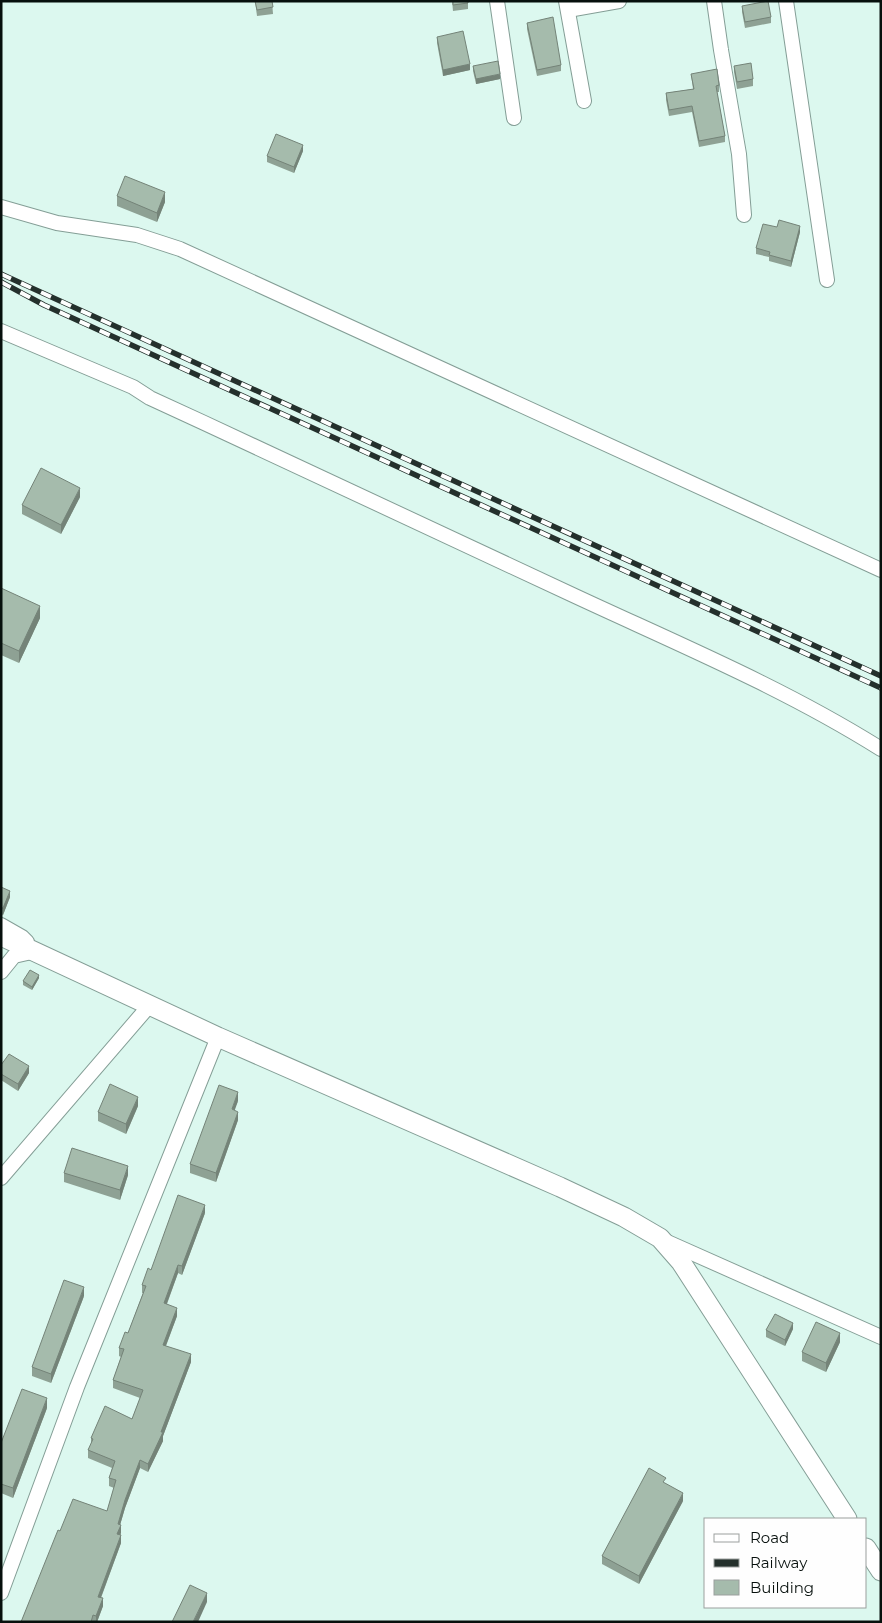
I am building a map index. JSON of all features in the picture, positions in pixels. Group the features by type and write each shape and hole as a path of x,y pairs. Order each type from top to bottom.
{"main road":[{"path":"1,936 218,1037 560,1187 660,1238 681,1262 846,1518"},
{"path":"867,1550 881,1571"}],"street":[{"path":"497,1 514,118"},
{"path":"584,101 567,6 619,1"},
{"path":"714,1 740,154 744,215"},
{"path":"786,1 827,280"},
{"path":"1,207 57,223 137,235 180,248 881,570"},
{"path":"1,331 133,388 150,398 582,600 701,653 847,729 881,749"},
{"path":"1,924 22,937 36,951"},
{"path":"1,972 7,955 36,951"},
{"path":"1,1178 149,1006"},
{"path":"1,1593 77,1387 218,1037"},
{"path":"660,1238 881,1337"}],"building":[{"path":"255,1 272,1 273,7 257,10"},
{"path":"453,1 468,1 468,3 453,5"},
{"path":"768,1 771,17 745,22 742,6"},
{"path":"553,17 561,65 537,70 527,23"},
{"path":"463,31 470,64 443,70 437,37"},
{"path":"498,61 500,74 476,79 473,66"},
{"path":"751,63 753,79 737,82 734,66"},
{"path":"717,69 719,85 716,86 725,136 699,141 692,106 669,110 666,93 694,89 691,74"},
{"path":"276,134 303,145 294,167 267,156"},
{"path":"125,176 165,192 157,213 117,196"},
{"path":"779,220 800,226 791,261 769,255 770,252 756,248 763,224 777,227"},
{"path":"41,468 80,488 61,525 22,505"},
{"path":"1,588 40,606 19,651 1,643"},
{"path":"1,887 10,891 3,908 1,908"},
{"path":"30,970 39,975 32,987 23,981"},
{"path":"9,1054 29,1066 18,1084 1,1074 1,1065"},
{"path":"110,1084 138,1097 126,1124 98,1112"},
{"path":"219,1085 238,1092 232,1109 238,1112 216,1173 190,1164"},
{"path":"72,1148 128,1166 120,1190 64,1173"},
{"path":"178,1195 205,1205 182,1266 178,1265 164,1303 177,1308 163,1345 191,1354 161,1432 163,1432 148,1464 140,1460 125,1500 118,1524 121,1525 117,1534 121,1535 98,1597 103,1598 96,1616 93,1615 91,1622 21,1622 58,1530 60,1531 73,1499 107,1511 116,1480 109,1478 115,1461 88,1450 93,1439 91,1438 105,1406 132,1419 143,1390 113,1380 124,1349 119,1348 125,1332 128,1333 146,1286 142,1285 148,1268 151,1270"},
{"path":"64,1280 84,1287 51,1374 32,1367"},
{"path":"775,1314 793,1323 785,1340 766,1330"},
{"path":"816,1322 840,1333 826,1363 802,1352"},
{"path":"22,1389 47,1398 13,1488 1,1484 1,1443"},
{"path":"649,1468 666,1478 663,1482 683,1493 639,1576 602,1556"},
{"path":"190,1585 207,1593 193,1622 172,1622"}],"railway":[{"path":"1,274 881,676"},
{"path":"1,282 44,305 881,688"}]}
